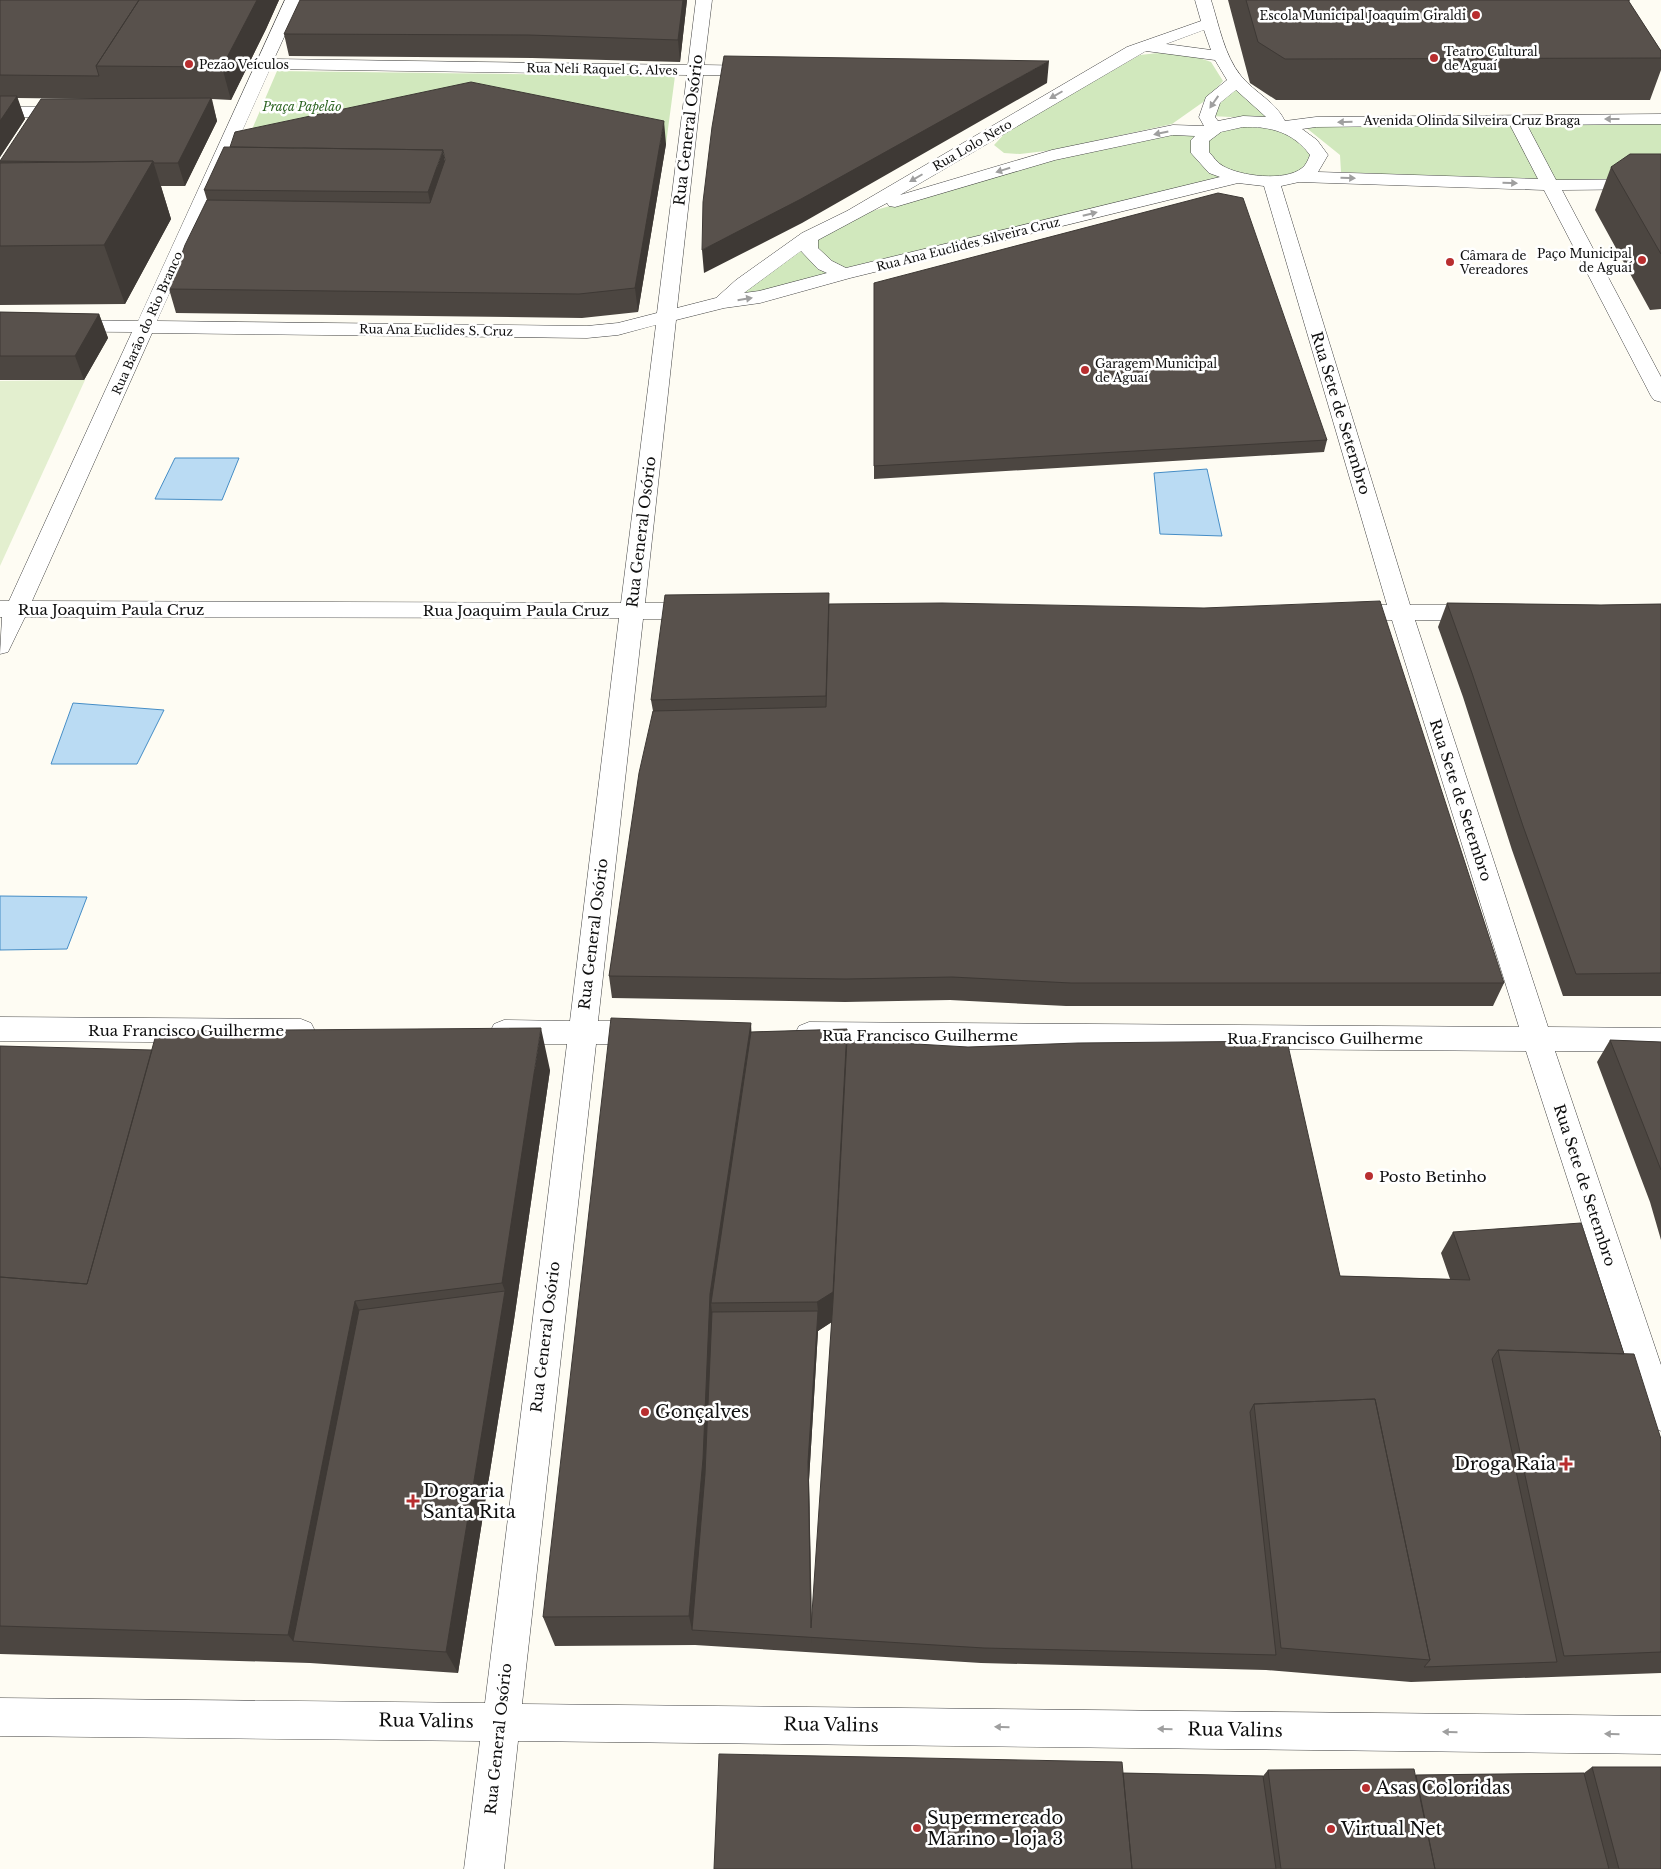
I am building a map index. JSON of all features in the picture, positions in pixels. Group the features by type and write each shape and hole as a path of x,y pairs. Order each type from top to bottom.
{"street":[{"name":"Rua Barão do Rio Branco","path":"0,646 8,609 145,326 232,113 264,64 293,0"},
{"name":"Rua General Osório","path":"484,1869 581,1032 704,0"},
{"path":"1203,0 1220,56 1236,81 1266,107 1281,125 1312,143 1319,155 1314,167 1299,177"},
{"name":"Rua Lolo Neto","path":"724,302 743,284 809,237 852,215 1133,50 1210,23"},
{"path":"1133,50 1171,48 1220,56"},
{"name":"Rua Neli Raquel G. Alves","path":"264,64 774,72"},
{"path":"1059,76 1089,76"},
{"path":"1212,130 1207,117 1212,101 1236,81"},
{"path":"0,112 87,112"},
{"name":"Avenida Olinda Silveira Cruz Braga","path":"1212,130 1245,122 1281,125 1316,122 1661,119"},
{"path":"1516,120 1661,396"},
{"path":"852,215 1052,155 1174,130 1212,130"},
{"path":"1212,130 1200,140 1200,154 1215,169 1238,178 1271,181 1299,177 1551,185 1661,184"},
{"name":"Rua Ana Euclides Silveira Cruz","path":"724,302 760,296 1238,178"},
{"name":"Rua Sete de Setembro","path":"1271,181 1401,612 1537,1039 1661,1415"},
{"path":"809,237 809,249 825,265 844,274"},
{"name":"Rua Ana Euclides S. Cruz","path":"0,325 587,332 618,329 724,302"},
{"name":"Rua Joaquim Paula Cruz","path":"8,609 721,611"},
{"path":"1331,612 1497,613"},
{"name":"Rua Francisco Guilherme","path":"0,1028 325,1031"},
{"path":"483,1032 671,1033"},
{"name":"Rua Francisco Guilherme","path":"780,1034 1661,1040"},
{"name":"Rua Valins","path":"0,1717 1661,1735"}],"green space":[{"path":"1158,53 1191,55 1211,62 1223,81 1206,100 1172,124 1054,150 1020,154 1004,153 994,145 1010,128 1140,55"},
{"name":"Praça Papelão","path":"277,71 675,76 666,144 241,155"},
{"path":"1238,87 1270,119 1211,116 1218,105"},
{"path":"1661,122 1661,180 1549,182 1341,172 1340,155 1304,126"},
{"path":"1247,125 1273,127 1295,134 1315,155 1297,175 1260,176 1237,173 1226,169 1215,163 1205,154 1206,142 1223,129"},
{"path":"1191,131 1198,137 1225,178 841,269 818,254 814,237 855,216 1057,158"},
{"path":"809,237 809,249 844,274 723,302"},
{"path":"85,380 0,566 0,381"}],"water":[{"path":"175,458 239,458 222,500 155,499"},
{"path":"1207,469 1222,536 1160,534 1154,473"},
{"path":"73,703 164,710 137,764 51,764"},
{"path":"0,896 87,897 67,949 0,950"}],"building":[{"path":"0,0 139,0 96,66 99,76 0,75"},
{"path":"139,0 257,0 222,67 96,66"},
{"path":"300,0 683,0 678,40 529,35 284,34"},
{"path":"1246,0 1628,0 1661,51 1661,58 1285,59 1258,42"},
{"path":"724,56 1049,61 801,199 702,250 703,202 712,127"},
{"path":"471,82 664,121 635,288 579,294 169,289 185,245 207,200 430,203 445,160 443,150 230,147 235,132"},
{"path":"0,96 17,96 0,121"},
{"path":"211,98 178,163 154,163 153,161 0,161 41,99"},
{"path":"224,147 443,150 428,192 204,190"},
{"path":"1630,154 1661,154 1661,254 1611,167"},
{"path":"153,161 104,245 0,246 0,163"},
{"name":"Garagem Municipal de Aguaí","path":"1218,193 1243,198 1327,440 874,466 874,283"},
{"path":"0,312 99,314 75,356 0,356"},
{"path":"829,593 826,696 651,700 665,595"},
{"path":"1380,601 1504,983 1071,983 952,977 846,979 609,976 639,773 653,711 826,707 829,604 942,603 1204,608"},
{"path":"1447,603 1661,604 1661,973 1576,974"},
{"name":"Gonçalves","path":"611,1018 751,1023 710,1294 703,1459 689,1616 543,1617"},
{"path":"541,1028 502,1283 355,1301 288,1635 0,1626 0,1277 87,1284 157,1031"},
{"path":"847,1029 833,1292 817,1302 711,1303 751,1032"},
{"path":"847,1040 968,1047 1078,1043 1287,1041 1340,1276 1470,1280 1453,1232 1581,1223 1624,1354 1498,1350 1492,1359 1557,1662 1424,1667 1430,1660 1375,1399 1254,1404 1250,1412 1276,1655 984,1648 692,1630 705,1474 712,1312 818,1311 808,1462 811,1628 833,1301"},
{"path":"1610,1040 1661,1042 1661,1170"},
{"path":"0,1046 152,1050 87,1284 0,1277"},
{"name":"Drogaria Santa Rita","path":"505,1291 446,1652 293,1641 359,1310"},
{"name":"Droga Raia","path":"1498,1350 1634,1354 1661,1439 1661,1652 1564,1656"},
{"path":"1375,1399 1430,1660 1281,1648 1254,1404"},
{"name":"Supermercado Marino - loja 3","path":"719,1754 1122,1762 1132,1869 714,1869"},
{"path":"1592,1767 1661,1767 1661,1869 1619,1869"},
{"name":"Virtual Net","path":"1414,1769 1435,1869 1281,1869 1268,1770"},
{"path":"1123,1773 1263,1776 1276,1869 1132,1869"},
{"path":"1584,1773 1609,1869 1435,1869 1416,1775"}],"place":[{"name":"Escola Municipal Joaquim Giraldi","path":"1476,15"},
{"name":"Teatro Cultural de Aguaí","path":"1434,58"},
{"name":"Pezão Veículos","path":"189,64"},
{"name":"Paço Municipal de Aguaí","path":"1642,260"},
{"name":"Câmara de Vereadores","path":"1450,262"},
{"name":"Garagem Municipal de Aguaí","path":"1085,370"},
{"name":"Posto Betinho","path":"1369,1176"},
{"name":"Gonçalves","path":"645,1412"},
{"name":"Droga Raia","path":"1566,1464"},
{"name":"Drogaria Santa Rita","path":"413,1501"},
{"name":"Asas Coloridas","path":"1366,1788"},
{"name":"Supermercado Marino - loja 3","path":"917,1828"},
{"name":"Virtual Net","path":"1331,1829"}]}
